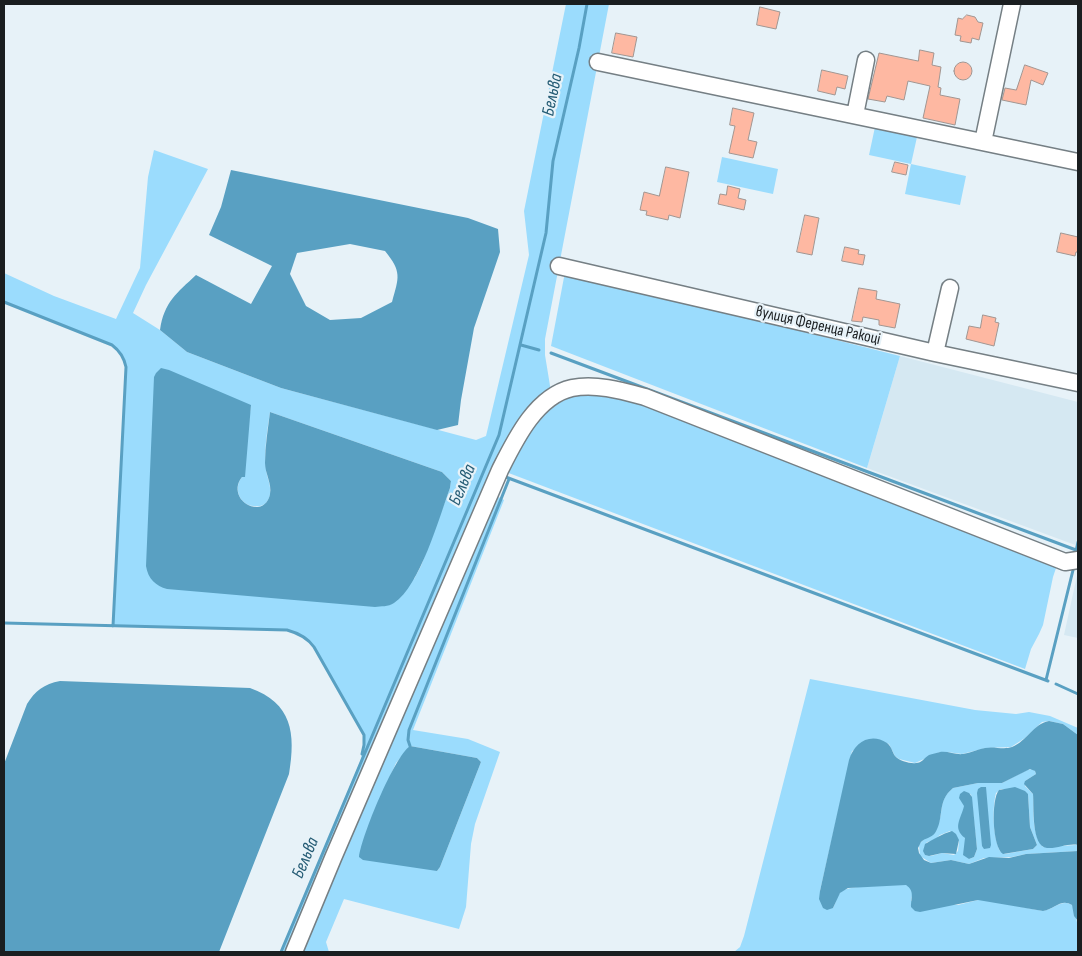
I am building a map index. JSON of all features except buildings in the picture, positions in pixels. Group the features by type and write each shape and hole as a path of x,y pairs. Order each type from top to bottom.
{"street":[{"path":"983,142 1012,4"},
{"path":"855,115 866,60"},
{"path":"598,62 1078,162"},
{"name":"вулиця Ференца Ракоці","path":"559,266 936,353 1078,383"},
{"path":"936,353 950,288"},
{"path":"294,952 500,470 516,439 530,419 543,405 562,392 572,388 597,387 645,397 1065,562 1078,560"}],"shaded area":[{"path":"566,4 609,4 545,339 545,355 552,398 491,493 504,500 413,730 468,739 500,752 475,824 471,844 466,907 459,929 344,899 326,942 329,952 281,952 360,762 364,735 314,647 299,634 287,630 113,626 125,363 121,354 112,345 4,302 4,273 54,296 116,319 140,268 148,177 154,150 208,169 133,313 160,330 187,352 281,388 476,440 486,436 529,255 524,211","holes":["251,405 242,477 238,486 241,499 249,505 263,505 270,495 265,460 270,412 442,472 451,481 421,566 414,579 146,566","410,746 477,758 481,762 437,871 375,810 396,763"]},
{"path":"875,127 917,137 911,164 869,155"},
{"path":"722,157 778,169 773,194 717,182"},
{"path":"911,164 966,176 960,205 905,194"},
{"path":"231,170 468,218 498,229 500,252 474,328 458,425 437,430 281,388 187,352 160,330 168,305 177,293 196,275 251,304 272,266 209,235 221,207","holes":["350,244 385,251 394,264 398,275 392,302 361,318 330,320 306,306 290,274 297,253"]},
{"path":"565,272 900,356 867,468 551,346"},
{"path":"900,356 1078,402 1078,546 867,468"},
{"path":"161,368 251,405 245,477 242,477 239,482 238,492 243,501 252,507 265,504 270,494 265,463 270,412 442,472 451,481 450,488 428,550 412,582 403,594 392,604 375,607 167,589 153,581 146,566 154,377"},
{"path":"579,394 628,397 1057,565 1043,625 1031,649 1025,669 506,472 527,437 544,415 554,406"},
{"path":"1078,571 1078,638 1064,635"},
{"path":"810,679 975,710 1016,714 1029,712 1050,716 1078,728 1078,735 1063,724 1049,721 1042,722 1025,738 1011,747 986,748 962,754 940,752 915,763 899,759 895,756 889,744 878,740 852,751 820,891 833,908 842,891 865,886 887,885 909,886 912,891 911,901 958,905 986,900 1043,911 1068,903 1072,905 1076,916 1078,952 734,952 740,947 744,936"},
{"path":"60,681 250,688 264,694 283,711 291,733 292,745 289,774 219,952 4,952 4,764 30,699 45,686"},
{"path":"1049,721 1063,724 1078,735 1078,845 1047,848 1038,841 1034,825 1033,794 1024,784 1025,781 1036,774 1035,771 1030,769 1002,783 978,783 953,788 942,804 940,822 935,833 921,842 918,848 924,860 931,863 951,860 969,864 989,857 1009,858 1026,854 1078,851 1078,921 1074,916 1072,905 1068,903 1061,903 1043,911 978,900 920,912 915,911 911,907 912,892 906,885 848,888 840,893 833,908 827,910 823,908 819,899 820,891 849,760 859,744 869,739 881,740 889,745 895,756 899,759 908,763 918,763 929,755 940,752 963,754 988,748 1012,747 1022,741 1039,725"},
{"path":"410,746 477,758 481,762 437,871 363,860 359,857 361,846 380,797 403,753"},
{"path":"1032,769 1036,774 1025,781 1025,786 1033,794 1034,821 1039,841 1043,847 1078,845 1078,851 984,858 969,864 951,860 931,863 920,856 919,845 938,825 943,801 948,792 953,788 978,783 1002,783","holes":["1001,789 1028,794 1030,827 1037,845 1033,849 1005,854 1000,851 996,838 994,814 996,793","971,794 977,849 974,857 969,859 963,826 965,806 963,802","950,831 959,841 958,851 954,855 942,853 931,856 925,855 924,848 927,842 933,841 940,835"]},
{"path":"981,787 986,787 991,845 990,848 984,849 982,846 977,793"},
{"path":"1015,787 1028,794 1030,827 1037,845 1033,849 1003,854 999,850 995,833 994,812 996,795 999,790"},
{"path":"964,791 972,797 977,849 974,857 969,859 963,855 965,838 958,827 964,806 959,798 960,794"},
{"path":"952,831 959,840 956,854 925,855 923,851 925,844"}],"waterway":[{"name":"Бельва","path":"281,952 499,435 546,233 553,161 587,4"},
{"path":"4,302 112,345 124,360 126,367 113,626"},
{"path":"521,345 539,350"},
{"path":"551,353 1076,550"},
{"path":"503,476 1048,681"},
{"path":"410,746 408,740 409,730 509,479"},
{"path":"1076,551 1078,542"},
{"path":"1046,680 1074,566"},
{"path":"4,623 287,630 305,638 314,647 364,735 362,754"},
{"path":"1056,684 1078,694"}]}
